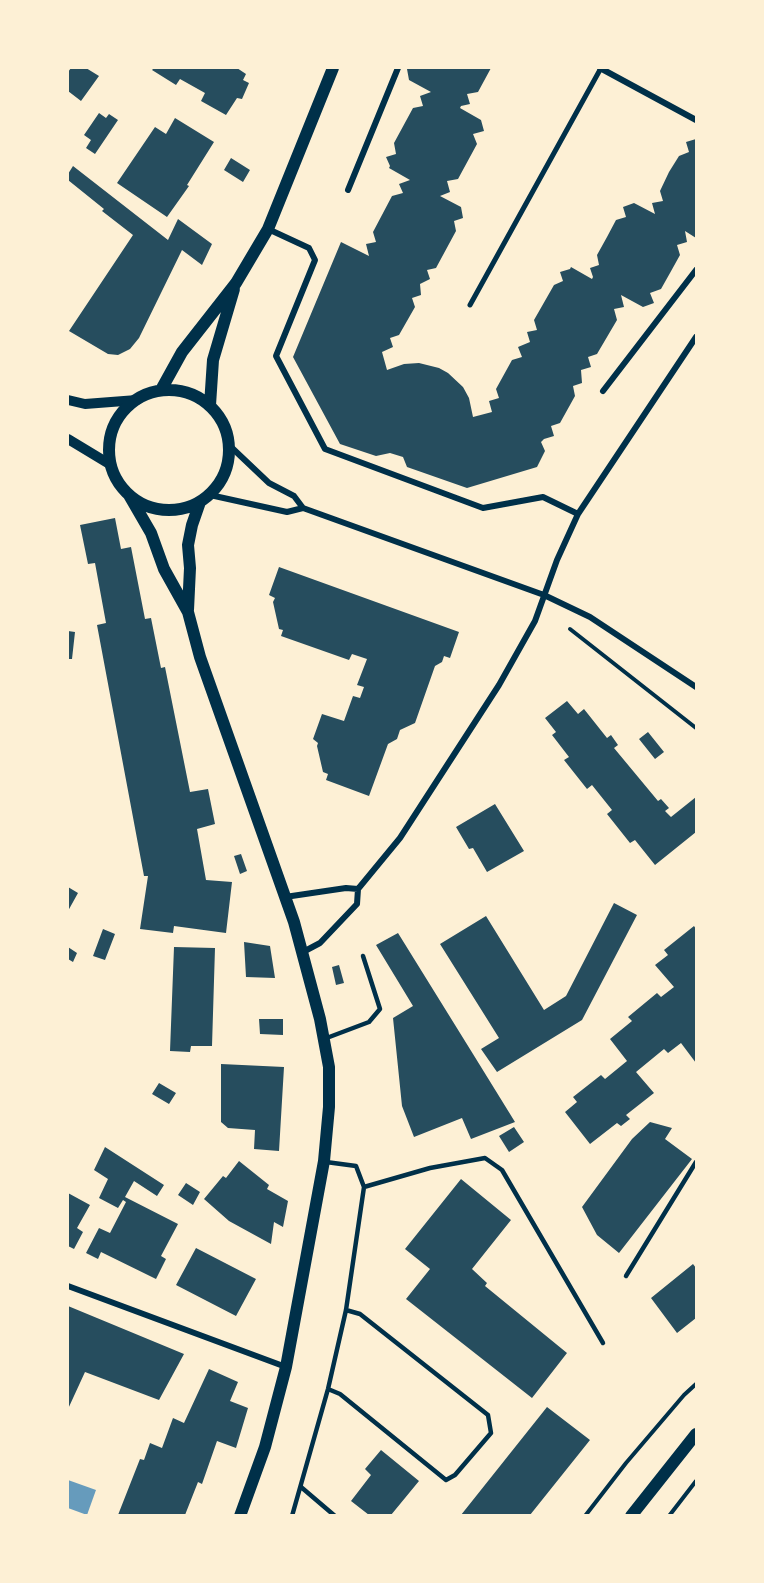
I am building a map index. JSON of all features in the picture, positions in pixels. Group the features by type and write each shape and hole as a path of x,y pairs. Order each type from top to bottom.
{"main road":[{"path":"161,390 182,352 236,283 268,229 333,68"},
{"path":"210,405 213,360 236,283"},
{"path":"188,612 190,568 188,545 192,525 205,499 225,473 230,446 220,417 210,405 195,395 178,390 161,390 137,399 123,412 113,428 110,446 111,465 118,481 151,533 164,569 188,612 200,657 303,952 329,1067 329,1107 324,1161 286,1367 265,1448 240,1515"},
{"path":"129,495 145,505 164,510 183,509 205,499"},
{"path":"631,1515 696,1434"}],"street":[{"path":"348,190 398,68"},
{"path":"470,304 601,68 696,120"},
{"path":"268,229 309,248 315,260 276,356 325,449 483,508 543,496 578,514"},
{"path":"603,391 696,270"},
{"path":"303,952 320,943 357,904 358,889 400,838 500,685 529,633 556,560 578,514 696,336"},
{"path":"68,400 85,404 137,399"},
{"path":"68,439 111,465"},
{"path":"230,446 269,483 294,496 303,508 544,595 590,617 696,687"},
{"path":"205,499 287,512 303,508"},
{"path":"285,897 346,888 358,889"},
{"path":"68,1286 286,1367"}],"lane":[{"path":"324,1039 369,1022 380,1010 363,956"},
{"path":"364,1187 430,1168 485,1158 502,1170 603,1343"},
{"path":"292,1515 328,1389 346,1310 364,1187 356,1166 324,1161"},
{"path":"626,1276 696,1162"},
{"path":"328,1389 340,1394 446,1480 455,1475 490,1433 488,1415 360,1314 346,1310"},
{"path":"301,1487 335,1515"}],"path":[{"path":"544,595 573,633 696,728"},
{"path":"585,1515 626,1463 696,1384"},
{"path":"669,1515 696,1481"}],"water":[{"path":"68,1480 96,1490 87,1515 68,1508"}],"building":[{"path":"71,68 86,68 99,76 81,101 68,91 68,72"},
{"path":"154,68 237,68 246,74 243,80 249,83 242,99 237,98 226,115 201,101 205,93 180,79 176,85 152,70"},
{"path":"491,68 478,92 467,94 470,104 460,108 481,120 484,131 473,134 477,144 458,179 447,181 450,192 440,196 461,207 463,218 454,221 456,231 436,268 427,270 430,279 420,284 421,295 412,298 415,307 399,335 390,338 393,347 382,352 387,370 404,364 419,363 448,373 463,387 469,398 473,417 492,412 489,401 499,398 496,389 512,360 522,357 518,347 530,342 527,332 537,330 534,320 554,285 563,281 560,272 571,267 592,279 590,268 599,265 597,255 616,220 626,217 623,207 634,203 655,214 652,203 663,201 660,191 669,172 679,156 689,152 686,142 696,139 696,238 685,231 687,242 677,245 680,255 661,289 650,293 654,303 643,307 621,295 624,307 614,309 617,320 597,354 588,357 591,367 581,370 582,383 573,386 575,396 560,423 551,426 554,436 541,442 545,451 537,467 467,488 407,467 403,457 390,453 376,456 340,444 293,357 341,242 369,256 366,244 376,242 373,232 392,196 403,193 399,184 410,180 389,168 386,157 396,154 394,143 413,108 423,106 420,96 431,92 409,80 407,69"},
{"path":"99,113 106,118 109,114 118,120 95,154 86,148 91,140 84,135"},
{"path":"175,118 214,142 187,185 189,186 167,217 117,183 155,127 166,134"},
{"path":"231,158 250,170 243,182 224,170"},
{"path":"73,166 168,240 178,219 212,244 202,265 182,250 139,338 130,349 118,355 108,354 69,331 133,235 68,180 68,174"},
{"path":"115,518 121,549 131,547 145,619 151,618 161,668 165,667 190,792 208,789 215,824 197,829 206,880 232,882 226,933 174,926 173,933 140,929 148,876 144,876 97,625 106,623 95,563 88,564 80,525"},
{"path":"279,567 459,632 450,658 444,656 442,662 435,666 415,723 400,730 397,739 388,744 369,796 326,780 328,774 323,772 318,743 313,739 322,714 344,721 353,696 360,698 364,687 357,685 367,659 352,654 349,660 281,636 283,630 279,629 273,602 275,598 269,595"},
{"path":"68,631 75,632 72,659 68,659"},
{"path":"567,701 578,714 584,709 607,738 611,735 618,745 614,748 658,801 661,799 669,808 665,811 671,817 696,797 696,832 655,865 635,840 630,843 607,814 612,810 592,785 587,789 564,760 569,757 552,735 556,732 545,718"},
{"path":"648,732 664,752 655,759 639,739"},
{"path":"495,804 524,851 487,872 473,848 469,849 456,827"},
{"path":"241,854 247,871 240,874 234,856"},
{"path":"68,887 78,893 68,911"},
{"path":"614,903 637,915 582,1020 497,1072 481,1049 499,1038 440,944 486,916 544,1010 566,996"},
{"path":"694,926 696,929 696,1063 681,1043 668,1053 664,1049 636,1072 654,1093 626,1115 630,1119 621,1126 617,1123 590,1144 565,1112 577,1102 573,1097 601,1075 605,1079 627,1061 610,1039 632,1021 628,1017 657,993 661,997 674,987 655,965 668,955 664,950"},
{"path":"103,929 115,934 105,960 93,956"},
{"path":"398,933 515,1122 471,1139 462,1118 414,1137 402,1106 393,1018 413,1006 376,945"},
{"path":"244,942 270,946 275,978 246,977"},
{"path":"68,947 77,953 73,962 68,959"},
{"path":"174,947 215,948 212,1046 191,1046 190,1052 170,1051"},
{"path":"339,965 344,983 336,985 332,967"},
{"path":"259,1019 283,1019 283,1035 260,1034"},
{"path":"221,1064 284,1067 279,1151 254,1149 255,1130 228,1128 221,1122"},
{"path":"159,1083 176,1093 169,1104 152,1094"},
{"path":"650,1122 672,1128 665,1139 692,1159 619,1253 597,1235 582,1207 632,1139"},
{"path":"514,1127 524,1142 509,1152 499,1136"},
{"path":"105,1147 164,1185 157,1196 134,1181 125,1197 178,1224 161,1256 166,1259 156,1279 101,1252 98,1259 86,1253 99,1228 110,1233 126,1202 123,1200 118,1208 99,1198 108,1179 94,1170"},
{"path":"239,1161 269,1185 267,1189 288,1201 283,1227 274,1222 271,1244 229,1221 204,1199 223,1176 226,1178"},
{"path":"461,1179 511,1220 472,1269 487,1283 485,1286 567,1353 532,1398 406,1299 430,1269 405,1249"},
{"path":"186,1183 200,1192 193,1205 178,1195"},
{"path":"68,1193 90,1205 77,1228 83,1232 74,1249 68,1246"},
{"path":"196,1248 256,1279 236,1316 176,1285"},
{"path":"693,1264 696,1268 696,1318 677,1333 651,1298"},
{"path":"68,1306 184,1354 159,1400 85,1372 68,1409"},
{"path":"209,1369 238,1382 230,1401 248,1408 236,1448 217,1441 202,1484 198,1482 185,1515 118,1515 140,1459 144,1460 150,1443 162,1448 173,1418 184,1423"},
{"path":"547,1407 590,1440 530,1515 461,1515"},
{"path":"381,1450 419,1481 391,1515 369,1515 351,1501 371,1475 365,1469"}]}
